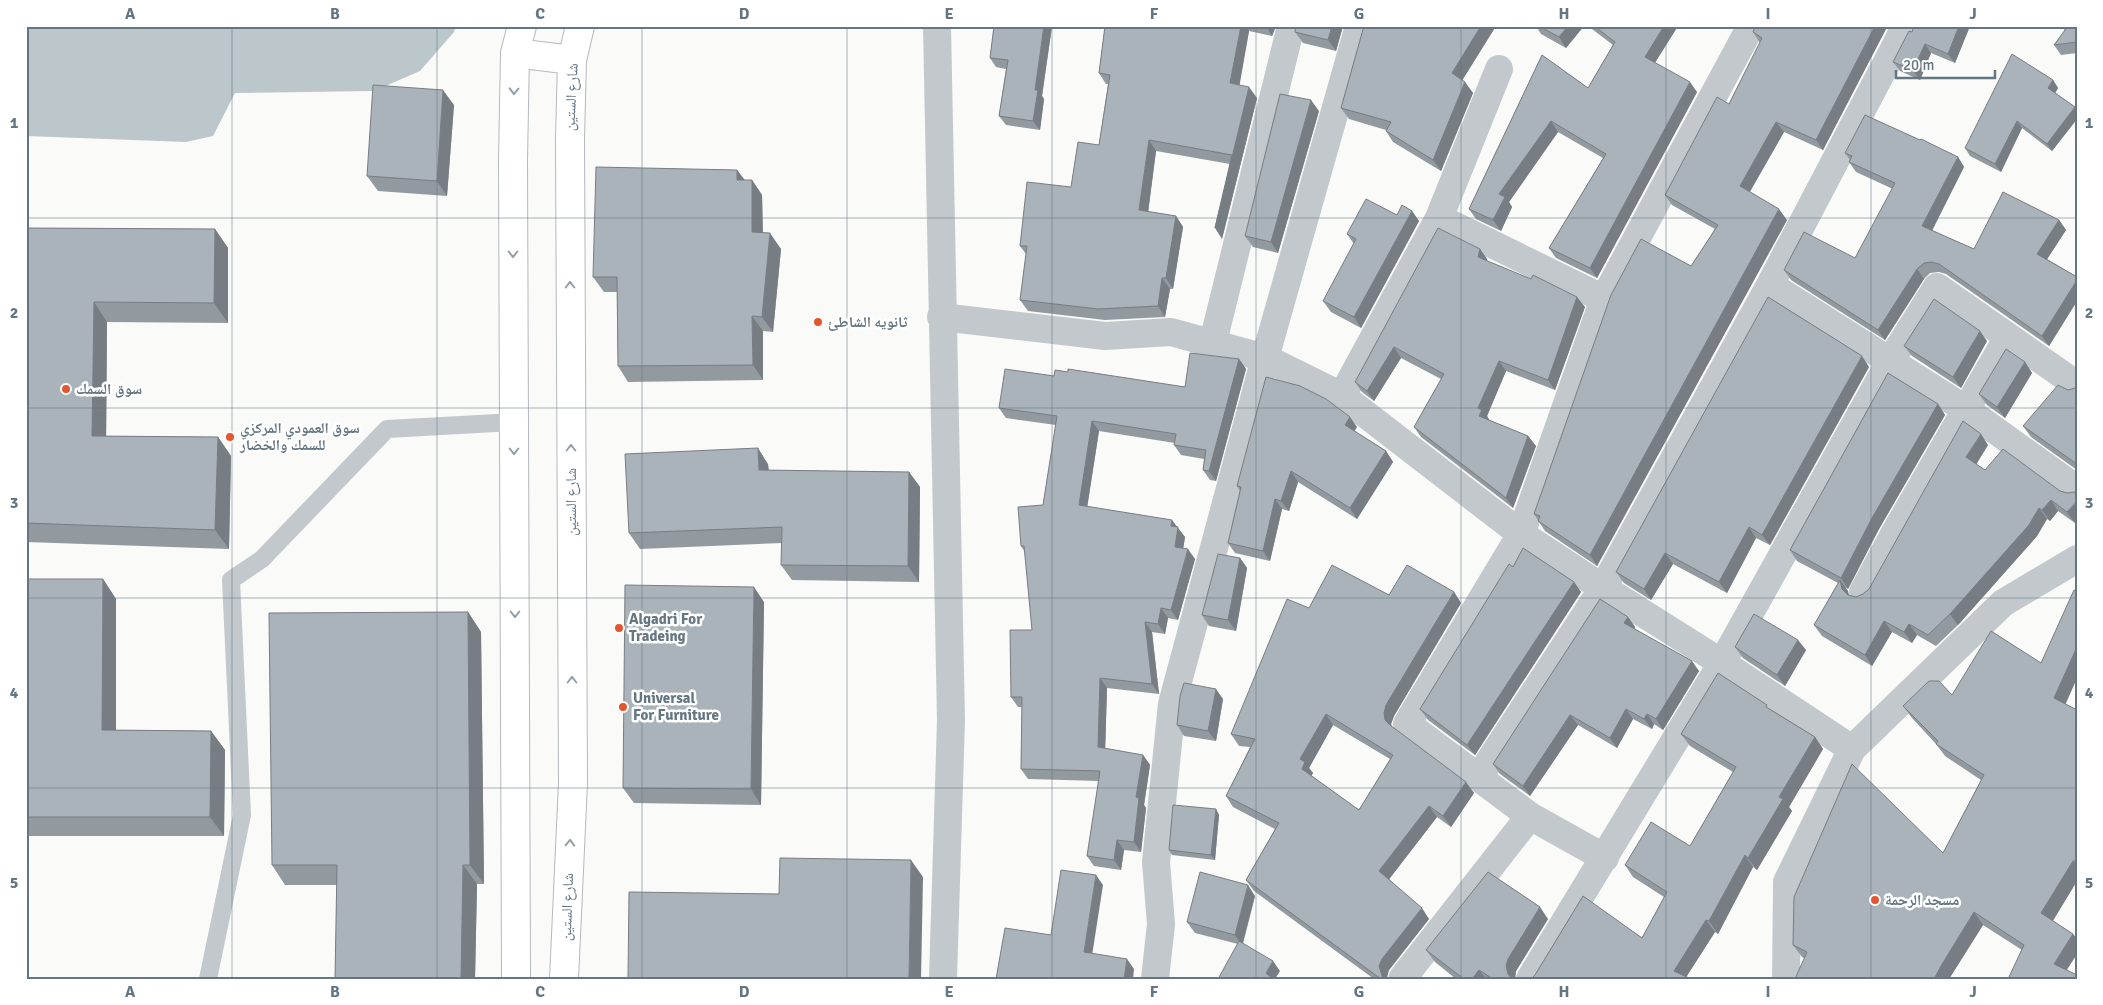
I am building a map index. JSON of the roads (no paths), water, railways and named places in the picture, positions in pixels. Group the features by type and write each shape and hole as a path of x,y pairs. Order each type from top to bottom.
{"highway":[{"path":"516,979 513,160 515,53 522,26"},
{"name":"شارع الستين","path":"564,979 573,783 570,149 572,60 580,26"},
{"path":"515,53 572,60"}],"street":[{"path":"937,26 951,720 943,979"},
{"path":"1213,342 1292,26"},
{"path":"1155,979 1161,924 1156,862 1172,704 1265,358 1359,26"},
{"path":"1605,858 1530,816 1407,724 1521,534 1604,299 1751,26"},
{"path":"1479,778 1603,588 1770,285 1896,45 1904,26"},
{"path":"1342,396 1439,218 1499,69"},
{"path":"1439,218 1604,299"},
{"path":"1770,285 1891,360 1967,410 2077,490"},
{"path":"1530,979 1722,663 1891,360 1937,287 2077,384"},
{"path":"942,317 1105,336 1171,332 1213,342 1265,358 1342,396 1521,534 1852,749"},
{"path":"1863,592 1893,536 2008,337"},
{"path":"1786,979 1787,882 1852,749 2002,603 2077,559"},
{"path":"1402,979 1530,816"}],"lane":[{"path":"208,979 242,815 231,580 262,559 387,429 514,422"}],"place":[{"name":"ثانويه الشاطئ","path":"818,322"},
{"name":"سوق السمك","path":"66,389"},
{"name":"سوق العمودي المركزي للسمك والخضار","path":"230,437"},
{"name":"Algadri For Tradeing","path":"619,628"},
{"name":"Universal For Furniture","path":"623,707"},
{"name":"مسجد الرحمة","path":"1875,900"}]}
